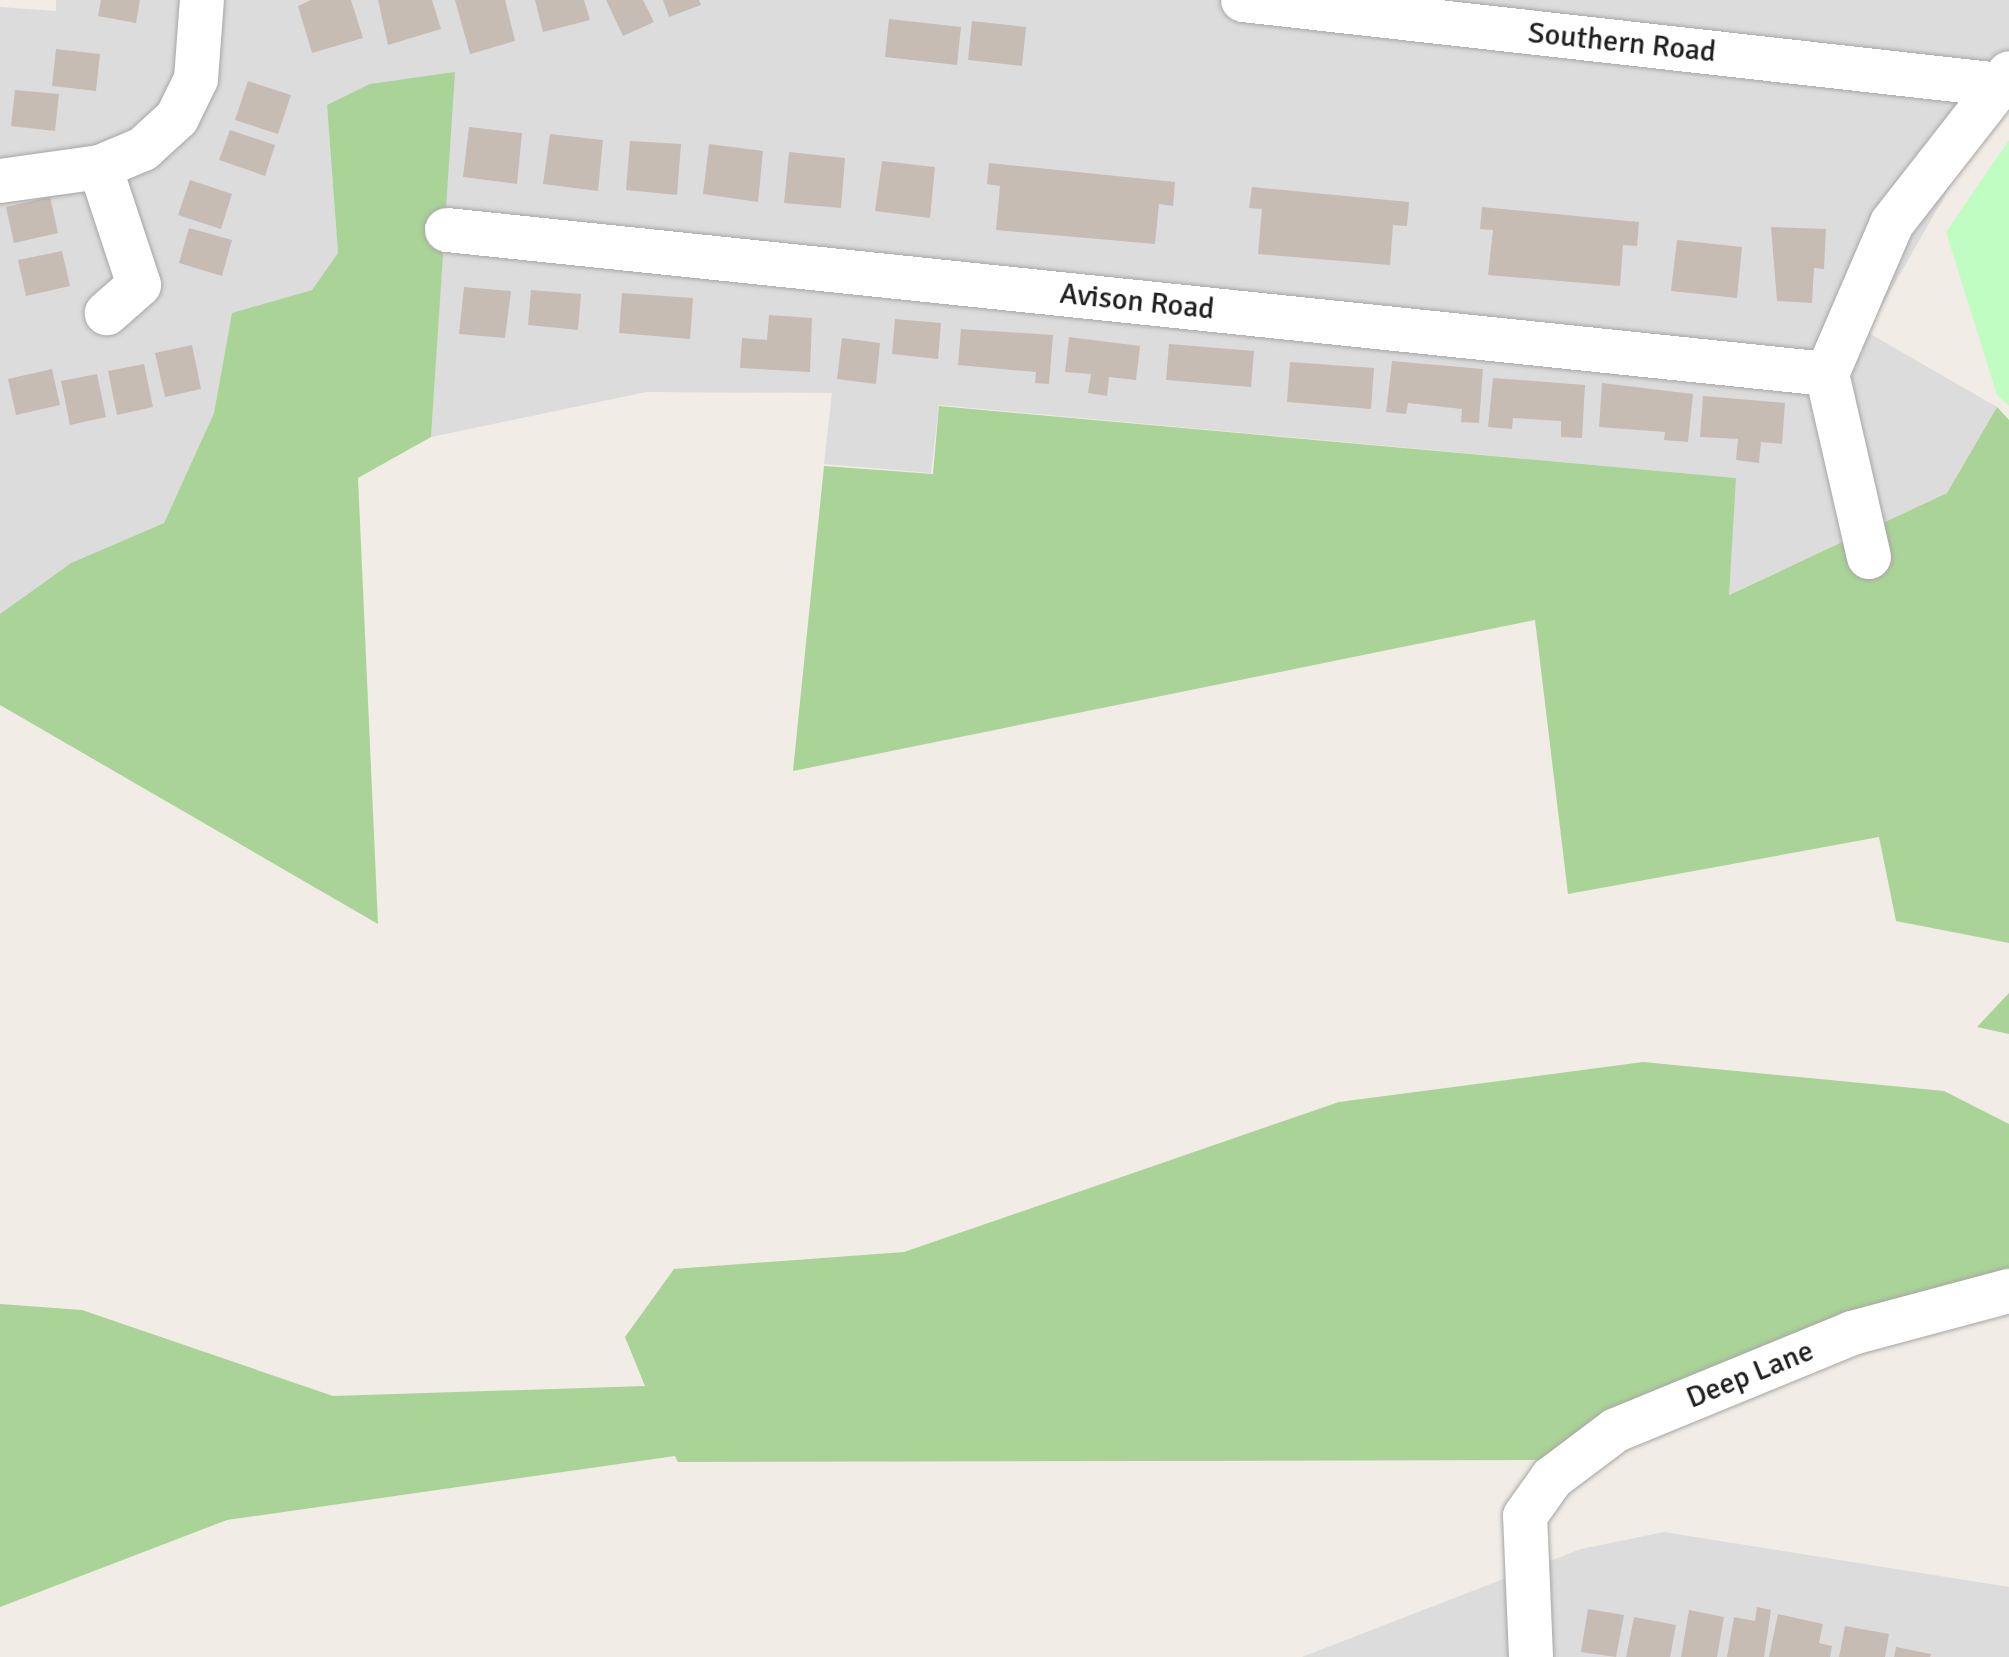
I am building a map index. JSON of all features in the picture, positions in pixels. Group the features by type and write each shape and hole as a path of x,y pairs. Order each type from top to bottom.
{"street":[{"path":"0,181 100,167 143,149 177,118 196,79 202,0"},
{"name":"Southern Road","path":"1243,0 2004,79"},
{"path":"1869,557 1827,374 1892,223 2004,79"},
{"path":"100,167 139,285 107,313"},
{"name":"Avison Road","path":"447,230 1827,374"},
{"name":"Deep Lane","path":"1531,1657 1525,1516 1536,1493 1616,1430 1852,1333 2009,1291"}],"shaded area":[{"path":"56,0 2009,0 2009,106 1960,169 1867,332 1997,407 1947,493 1728,595 1735,478 939,405 931,473 824,464 832,393 646,392 431,437 454,73 327,105 338,253 312,290 232,314 214,413 164,523 71,563 0,614 0,7 56,11"},
{"path":"1664,1532 2009,1587 2009,1657 1302,1657 1581,1549"}],"green space":[{"path":"455,72 431,437 358,478 378,924 0,705 0,614 71,563 164,523 214,413 232,313 312,290 338,253 327,105 370,84"},
{"path":"2009,140 2009,406 1997,395 1946,232"},
{"path":"939,406 1736,478 1729,595 1947,493 1997,407 2009,420 2009,943 1896,921 1879,837 1568,894 1535,620 793,771 824,466 933,474"},
{"path":"2009,993 2009,1034 1977,1027"},
{"path":"1643,1062 1944,1091 2009,1124 2009,1293 1549,1460 678,1462 675,1456 227,1520 0,1607 0,1304 82,1310 333,1396 645,1386 625,1337 674,1269 904,1252 1339,1102"}],"building":[{"path":"101,0 140,0 136,23 98,16"},
{"path":"311,0 351,0 363,38 312,53 298,6"},
{"path":"378,0 432,0 441,29 388,45"},
{"path":"455,0 505,0 515,41 470,54"},
{"path":"535,0 584,0 590,20 543,32"},
{"path":"606,0 643,0 654,22 623,36"},
{"path":"663,0 699,0 701,5 669,17"},
{"path":"889,19 961,27 957,65 885,57"},
{"path":"972,21 1026,27 1022,66 968,60"},
{"path":"56,49 100,54 96,91 52,86"},
{"path":"248,81 291,95 278,134 235,120"},
{"path":"15,90 59,94 55,131 11,126"},
{"path":"469,127 522,133 517,184 463,177"},
{"path":"230,130 275,145 265,176 219,160"},
{"path":"550,134 603,140 598,191 543,184"},
{"path":"630,141 681,144 677,195 626,190"},
{"path":"709,144 763,151 758,202 703,194"},
{"path":"789,152 845,158 841,208 784,203"},
{"path":"882,161 935,167 930,218 875,211"},
{"path":"989,163 1175,182 1173,206 1159,204 1155,244 996,230 1000,186 987,184"},
{"path":"190,180 232,194 221,229 178,215"},
{"path":"1252,187 1409,202 1407,226 1393,225 1390,265 1258,254 1262,209 1249,208"},
{"path":"50,197 58,233 14,243 6,207"},
{"path":"1482,207 1639,222 1637,246 1623,245 1620,286 1488,275 1493,230 1480,229"},
{"path":"1771,227 1826,229 1824,269 1814,268 1812,303 1777,301"},
{"path":"189,228 232,240 222,276 179,263"},
{"path":"1677,240 1742,247 1737,298 1671,291"},
{"path":"62,251 70,286 26,296 18,260"},
{"path":"464,287 511,291 505,338 459,334"},
{"path":"531,290 581,294 578,330 528,325"},
{"path":"622,293 693,298 690,339 619,333"},
{"path":"769,315 812,318 810,372 740,368 742,338 767,340"},
{"path":"895,319 941,323 938,359 892,354"},
{"path":"961,329 1053,335 1049,384 1035,383 1036,372 958,365"},
{"path":"1069,337 1140,346 1136,380 1109,377 1107,396 1088,393 1091,374 1065,372"},
{"path":"842,338 880,343 876,384 837,379"},
{"path":"1169,344 1254,351 1251,387 1166,380"},
{"path":"192,345 201,389 165,397 155,353"},
{"path":"1392,361 1483,369 1479,423 1461,422 1462,409 1408,403 1406,414 1386,412"},
{"path":"1290,362 1374,368 1371,409 1287,402"},
{"path":"144,364 153,407 117,415 108,371"},
{"path":"52,369 60,405 16,415 8,379"},
{"path":"97,374 106,417 70,425 61,381"},
{"path":"1493,378 1585,385 1582,438 1561,437 1561,421 1513,418 1512,429 1488,427"},
{"path":"1602,383 1693,394 1688,442 1664,440 1665,432 1599,427"},
{"path":"1703,396 1785,403 1782,444 1761,442 1759,463 1736,460 1738,439 1700,437"},
{"path":"1757,1607 1771,1610 1764,1657 1727,1657 1734,1617 1755,1621"},
{"path":"1588,1609 1624,1615 1616,1657 1581,1652"},
{"path":"1689,1610 1724,1617 1717,1657 1681,1657"},
{"path":"1778,1614 1823,1624 1819,1643 1832,1646 1830,1657 1769,1657"},
{"path":"1634,1617 1676,1625 1670,1657 1626,1657"},
{"path":"1845,1626 1889,1634 1885,1657 1839,1657"},
{"path":"1896,1647 1931,1654 1930,1657 1894,1657"}]}
